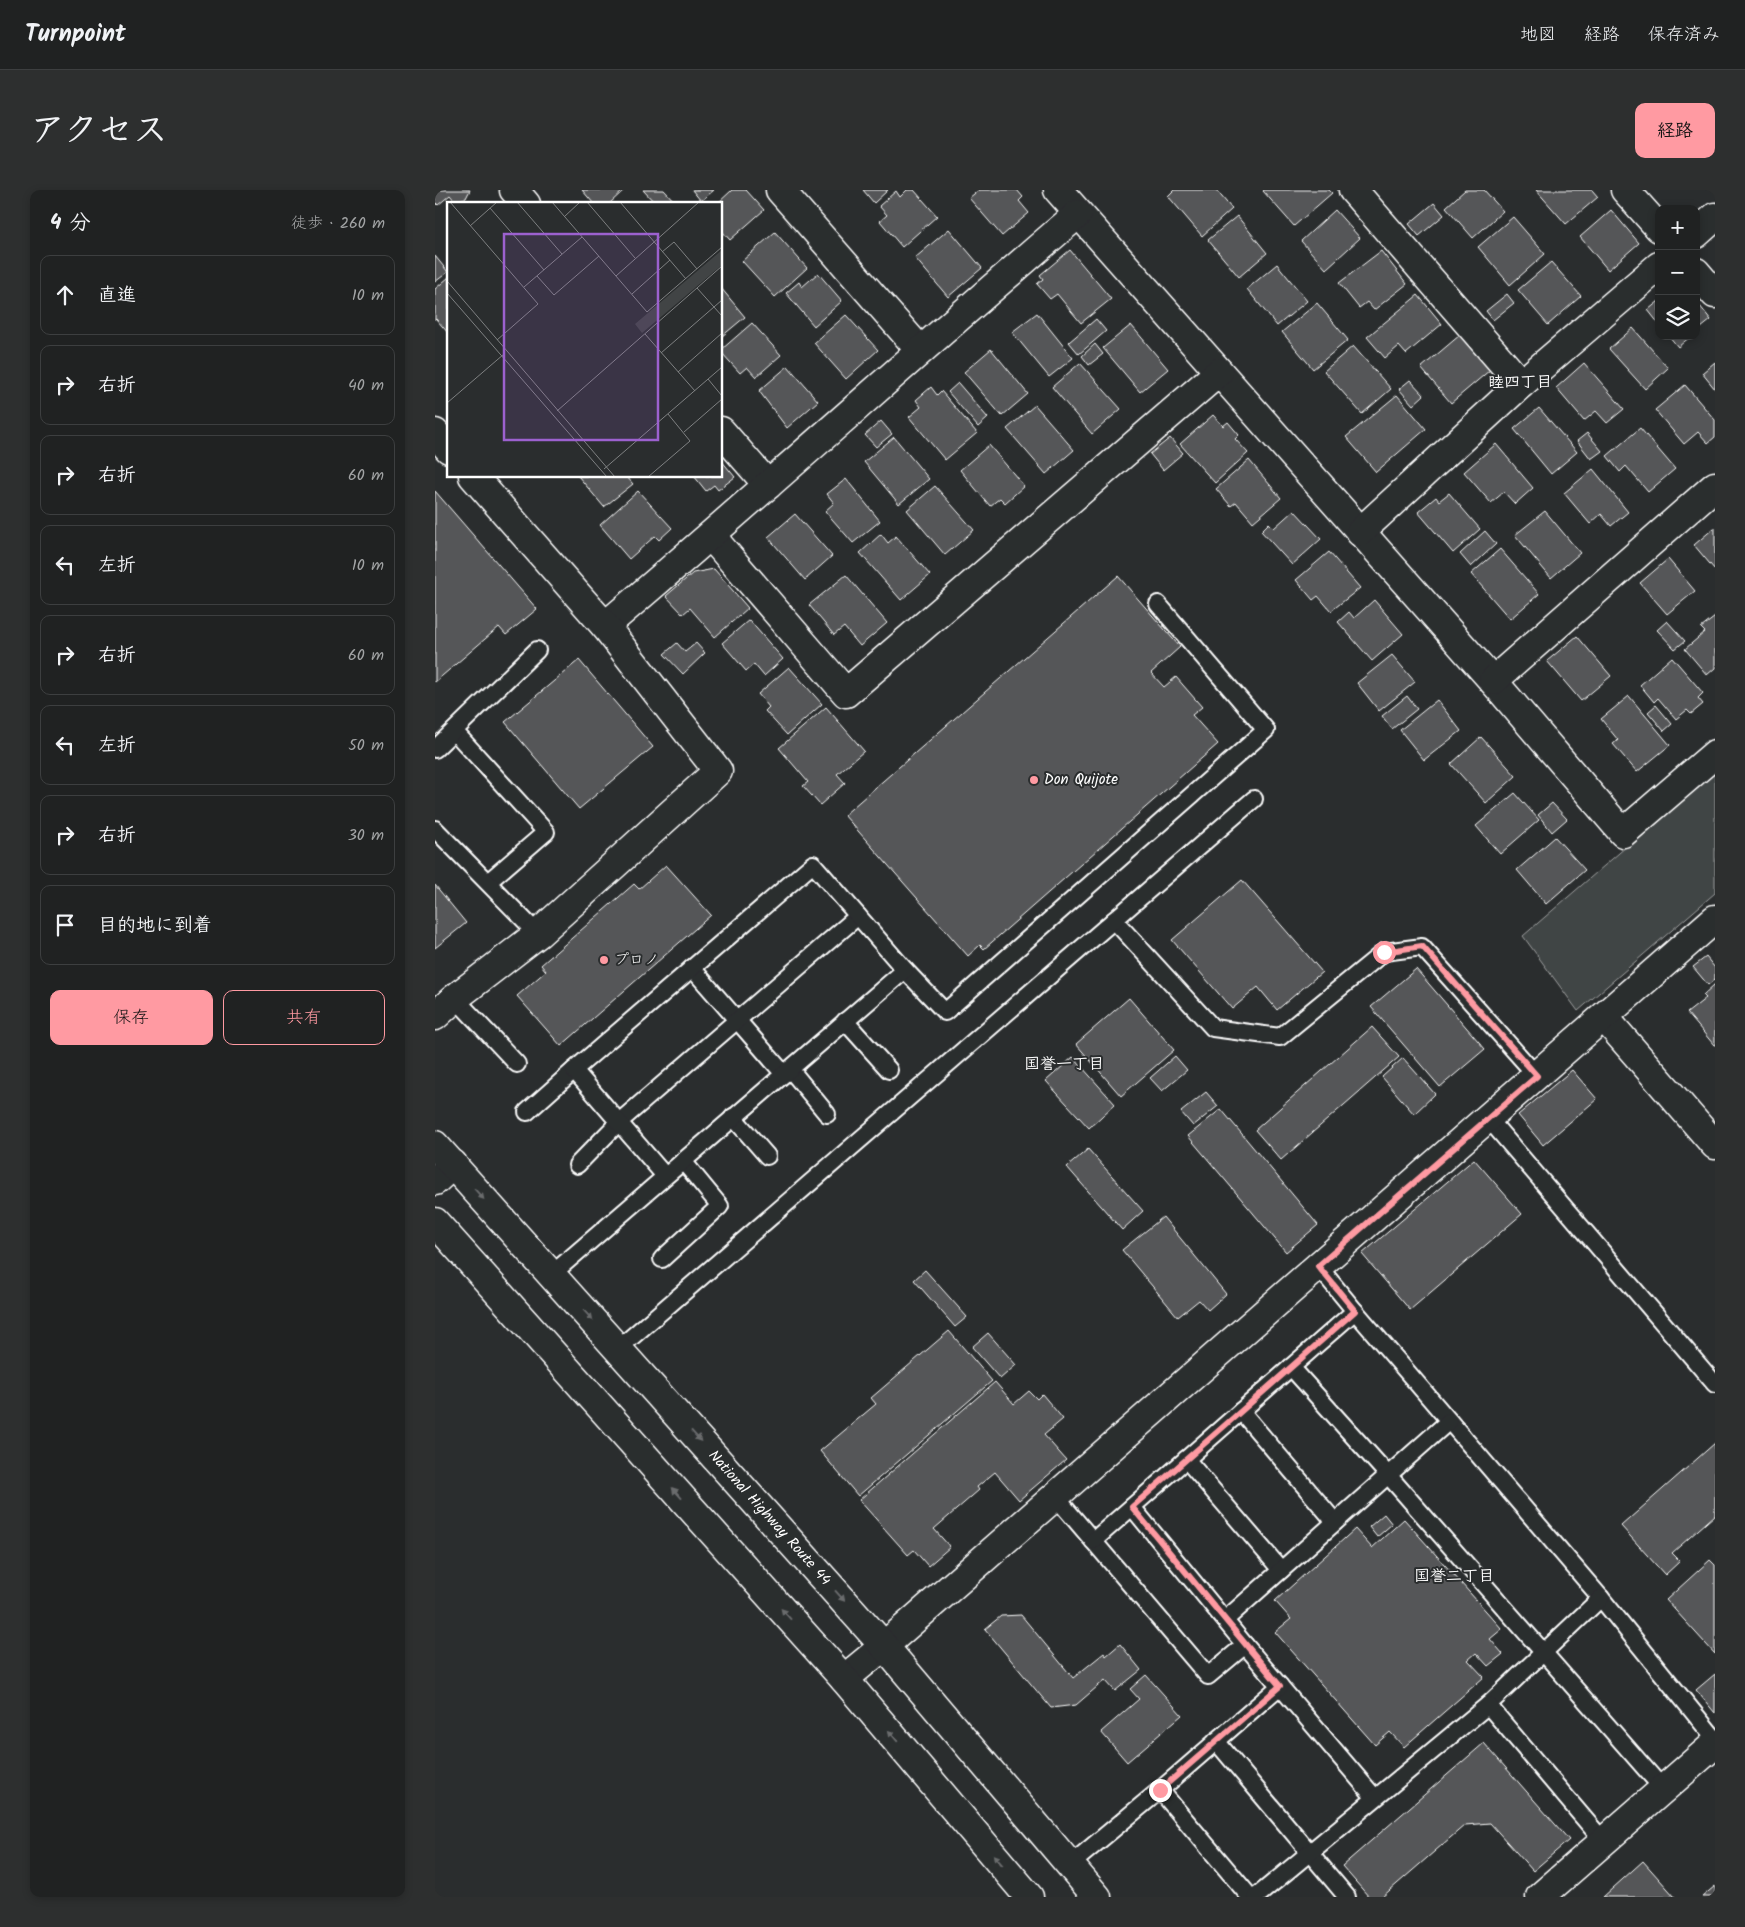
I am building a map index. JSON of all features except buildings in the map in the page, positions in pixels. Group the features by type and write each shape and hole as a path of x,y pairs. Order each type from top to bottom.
{"main road":[{"path":"514,190 524,202"},
{"path":"780,190 920,350"},
{"path":"1058,190 1493,681 1623,833 1715,754"},
{"path":"1353,190 1521,384"},
{"path":"1625,190 1655,224"},
{"path":"605,626 711,536 920,350 1078,214"},
{"path":"1700,230 1715,217"},
{"path":"1360,532 1521,384 1655,269"},
{"path":"1700,277 1715,294"},
{"path":"711,536 846,693 1219,372"},
{"path":"435,433 447,447"},
{"path":"723,433 768,485"},
{"path":"445,1007 538,934 718,771 605,626 475,478"},
{"path":"1493,681 1715,486"},
{"path":"844,1679 1604,1018 1715,918"},
{"path":"1604,1018 1715,1145"},
{"name":"National Highway Route 44","path":"435,1144 444,1173 551,1274 884,1646 1097,1897"},
{"path":"435,1222 844,1679 1029,1897"},
{"path":"1540,1897 1715,1744"}],"lane":[{"path":"527,1112 813,864 905,970 945,1012 1266,730 1159,604"},
{"path":"435,749 537,650"},
{"path":"454,731 546,832 488,882"},
{"path":"618,1349 1254,799"},
{"path":"435,828 538,934"},
{"path":"577,1165 619,1122 858,916"},
{"path":"1114,920 1213,1028 1280,1037 1384,952 1422,946 1537,1076"},
{"path":"692,968 737,1020 827,1114"},
{"path":"551,1274 905,970"},
{"path":"445,1007 517,1064"},
{"path":"845,1021 889,1070"},
{"path":"574,1070 665,1176"},
{"path":"733,1117 767,1156"},
{"path":"1489,1118 1715,1384"},
{"path":"662,1258 720,1206 683,1161"},
{"path":"1318,1266 1601,1598 1715,1739"},
{"path":"1093,1541 1355,1311"},
{"path":"1291,1367 1388,1475 1663,1790"},
{"path":"1241,1412 1335,1522"},
{"path":"1225,1620 1449,1421"},
{"path":"1186,1459 1281,1570"},
{"path":"1055,1496 1208,1676 1245,1645"},
{"path":"1132,1507 1245,1645 1375,1798"},
{"path":"1256,1897 1488,1705 1601,1598"},
{"path":"1070,1865 1280,1686"},
{"path":"1488,1705 1604,1842"},
{"path":"1217,1741 1347,1897"},
{"path":"1160,1790 1250,1897"}],"shaded area":[{"path":"1715,770 1715,893 1578,1011 1523,936"}],"place":[{"name":"Don Quijote","path":"1034,780"},
{"name":"プロノ","path":"604,960"}],"district":[{"name":"睦四丁目","path":"1520,382"},
{"name":"国誉一丁目","path":"1064,1064"},
{"name":"国誉二丁目","path":"1454,1576"}],"route":[{"path":"1160,1790 1280,1686 1132,1507 1355,1311 1318,1266 1537,1076 1422,946 1384,952"}]}
